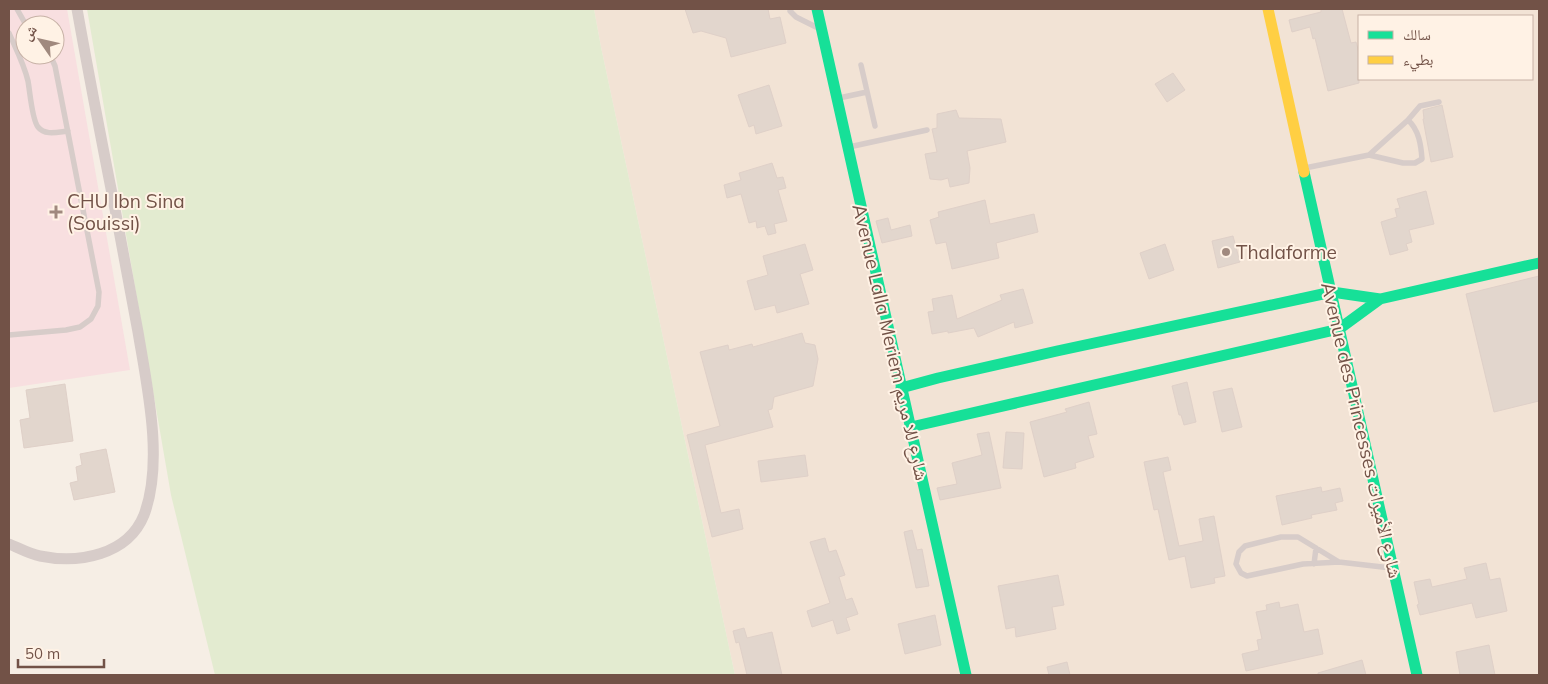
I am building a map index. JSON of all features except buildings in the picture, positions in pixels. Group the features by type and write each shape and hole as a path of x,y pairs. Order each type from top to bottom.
{"street":[{"path":"9,544 40,556 58,558 86,557 106,552 117,546 137,526 143,517 152,485 154,457 151,415 78,9"},
{"name":"Avenue Lalla Meriem شارع للا مريم","path":"817,9 966,675"},
{"name":"Avenue des Princesses شارع الأميرات","path":"1268,9 1417,675"},
{"path":"901,388 1048,353 1332,292 1380,299 1539,263"},
{"path":"911,427 1339,328 1380,299"}],"lane":[{"path":"791,9 790,11 796,17 822,30"},
{"path":"9,34 22,62 28,81 38,127 43,132 50,133 68,131"},
{"path":"9,335 80,327 91,319 98,306 99,292 55,65"},
{"path":"861,65 875,126"},
{"path":"837,99 867,92"},
{"path":"1369,155 1408,120 1420,106 1439,102"},
{"path":"1303,169 1369,155 1415,164 1422,159 1421,145 1416,130 1408,120"},
{"path":"847,147 927,130"},
{"path":"1339,562 1298,537 1281,537 1245,546 1238,552 1236,564 1241,573 1248,576 1303,564 1339,562 1393,568"},
{"path":"1314,564 1316,548"}],"shaded area":[{"name":"CHU Ibn Sina (Souissi)","path":"9,9 67,9 130,370 9,388"},
{"path":"594,9 1539,9 1539,675 735,675"}],"green space":[{"path":"87,9 594,9 735,675 215,675 171,495"}],"traffic: fast":[{"path":"817,9 966,675"},
{"path":"1304,172 1417,675"},
{"path":"901,388 1057,351 1332,292 1380,299 1539,263"},
{"path":"911,427 1339,329 1380,299"}],"traffic: slow":[{"path":"1268,9 1304,172"}],"place":[{"name":"CHU Ibn Sina (Souissi)","path":"56,212"},
{"name":"Thalaforme","path":"1226,252"}]}
